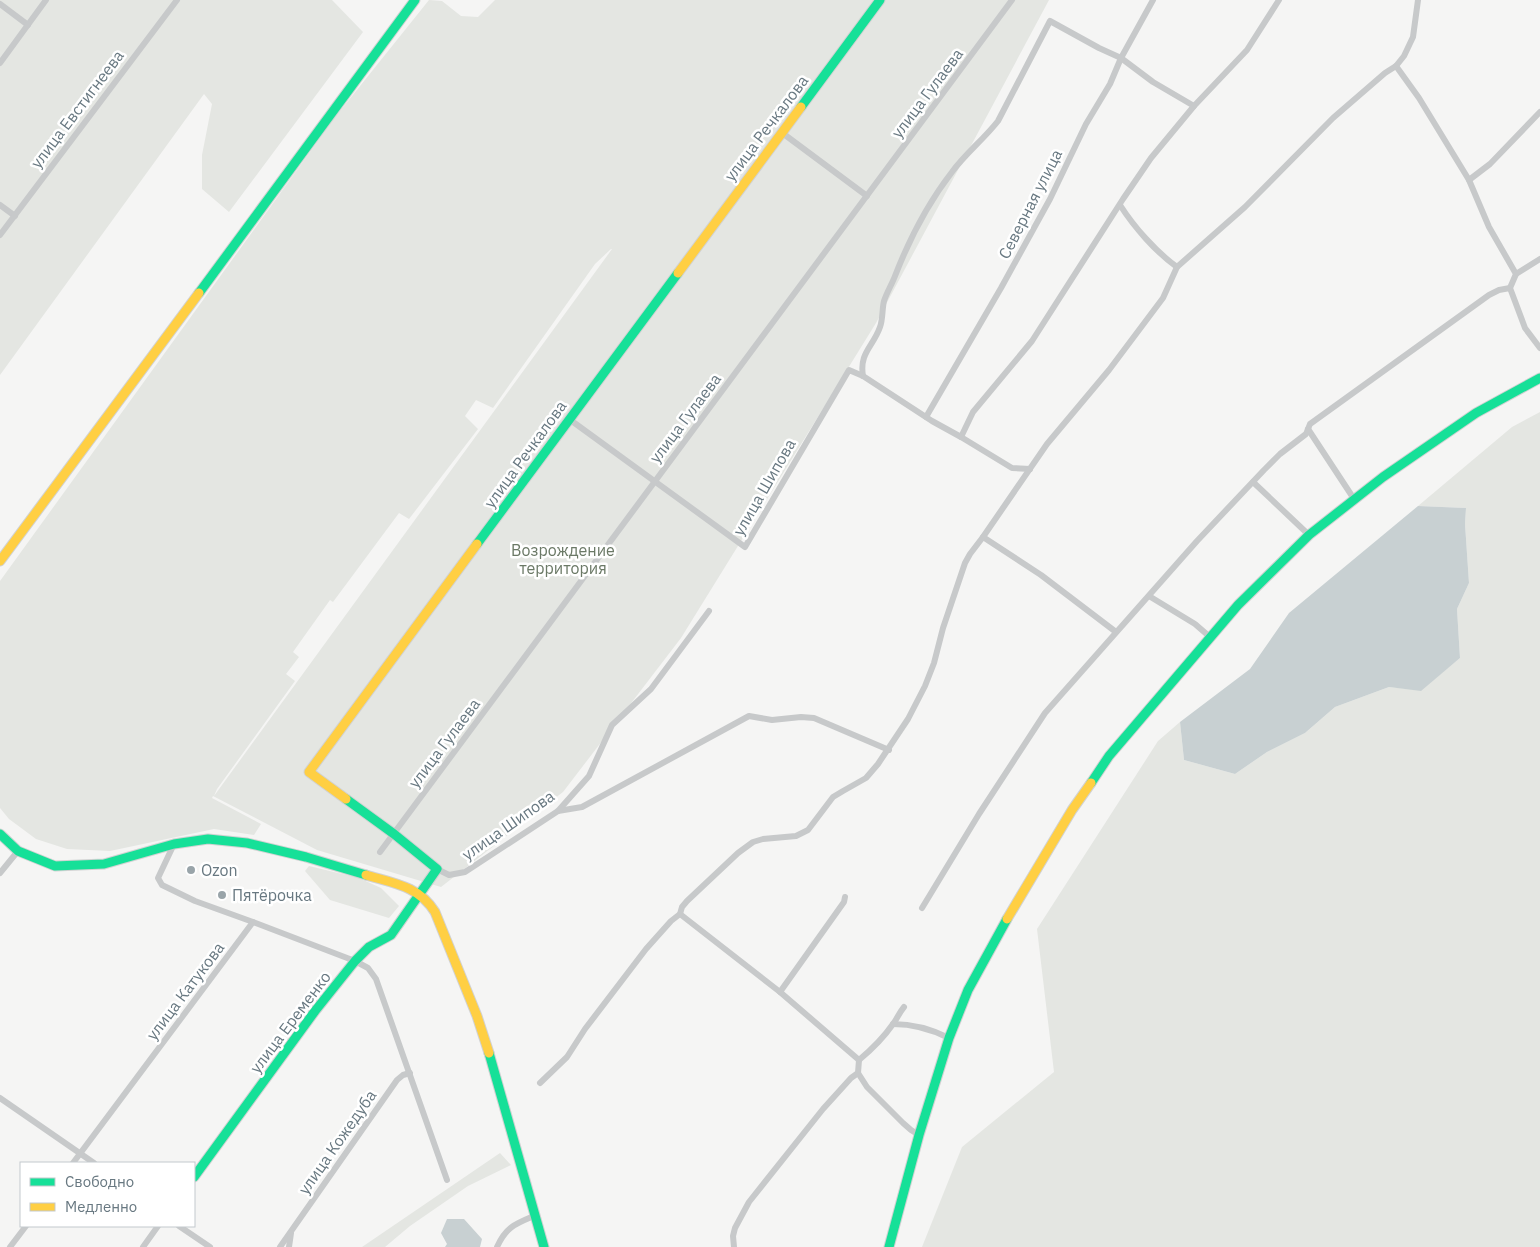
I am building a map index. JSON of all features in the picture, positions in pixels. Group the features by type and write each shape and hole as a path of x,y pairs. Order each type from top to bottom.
{"street":[{"path":"0,63 46,0"},
{"name":"улица Евстигнеева","path":"0,236 177,0"},
{"path":"0,560 416,0"},
{"name":"улица Речкалова","path":"437,869 394,834 309,772 880,0"},
{"name":"улица Гулаева","path":"380,852 1012,0"},
{"name":"Северная улица","path":"926,417 1050,199 1086,124 1110,84 1152,0"},
{"path":"961,437 973,412 1032,341 1152,158 1194,106 1247,50 1279,0"},
{"path":"540,1083 567,1057 646,949 670,921 680,914 687,901 738,853 753,842 763,838 796,836 808,830 833,798 843,790 866,778 888,750 908,719 925,686 965,563 1047,444 1132,340 1163,298 1177,267 1238,214 1333,118 1385,73 1396,66 1404,56 1413,37 1418,0"},
{"path":"0,4 28,25"},
{"path":"1030,469 1012,468 926,417 863,376 863,358 879,329 884,301 900,262 934,196 953,170 998,121 1050,21 1099,48 1122,58 1153,82 1194,106"},
{"path":"1396,66 1419,98 1469,180 1489,227 1516,274"},
{"path":"1469,180 1490,164 1540,112"},
{"path":"781,132 867,196"},
{"path":"0,205 15,216"},
{"path":"1120,205 1169,262 1177,267"},
{"path":"1540,259 1516,274 1510,288 1525,328 1540,348"},
{"path":"922,908 979,814 1045,713 1197,541 1280,454 1306,434 1310,424 1488,295 1510,288"},
{"name":"улица Шипова","path":"569,420 744,547 848,370 863,376"},
{"path":"889,1247 919,1135 949,1038 968,990 1001,928 1072,810 1109,756 1238,605 1308,535 1382,477 1476,414 1540,378"},
{"path":"1308,430 1354,500"},
{"path":"1253,482 1308,535"},
{"path":"983,537 1041,575 1116,632"},
{"path":"1149,596 1196,624 1210,637"},
{"name":"улица Шипова","path":"437,869 449,874 465,872 558,811 589,776 612,724 651,689 709,611"},
{"path":"558,811 582,807 749,716 772,720 801,716 814,718 888,750"},
{"path":"0,834 18,851 55,866 104,864 174,844 208,839 225,840 273,848 381,878 408,888 429,902 441,925 492,1059 544,1247"},
{"path":"174,844 158,878 162,885 195,901 368,968 376,978 447,1180"},
{"path":"0,873 18,851"},
{"path":"418,894 437,869"},
{"name":"улица Еременко","path":"195,1176 315,1011 369,947 391,935 418,894"},
{"path":"780,992 844,902 845,897"},
{"path":"680,914 780,992 860,1060"},
{"name":"улица Катукова","path":"74,1162 253,922"},
{"path":"904,1007 893,1024 860,1060 858,1073 866,1087 911,1130 919,1135"},
{"path":"893,1024 918,1026 949,1038"},
{"name":"улица Кожедуба","path":"280,1247 398,1080 403,1075 410,1073"},
{"path":"734,1247 733,1236 735,1228 749,1202 823,1109 851,1078 858,1073"},
{"path":"0,1098 93,1162"},
{"path":"497,1247 502,1235 516,1224 534,1216"},
{"path":"10,1247 25,1227"},
{"path":"143,1247 157,1227"},
{"path":"180,1227 210,1247"},
{"name":"улица Кожедуба","path":"289,1247 291,1232"}],"green space":[{"path":"0,0 332,0 363,32 229,212 202,189 202,155 212,104 204,94 0,375"},
{"name":"Возрождение территория","path":"429,0 442,1 461,16 478,17 495,0 1049,0 876,323 681,638 563,792 441,887 317,850 213,796 212,798 261,824 254,835 214,829 110,851 67,849 36,839 9,819 0,808 0,581 336,116","holes":["612,249 214,796 217,789 295,681 286,674 299,657 293,652 330,600 333,602 399,513 409,519 478,429 465,416 476,400 493,408 595,264"]},
{"path":"1540,412 1540,1247 922,1247 962,1147 1054,1072 1037,929 1158,741 1180,722 1184,760 1235,774 1267,752 1305,733 1335,707 1389,687 1421,690 1460,658 1457,609 1469,583 1465,524 1466,508 1418,506 1512,427"},
{"path":"309,866 359,878 381,888 399,906 389,918 330,900 305,871"},
{"path":"500,1153 511,1165 468,1186 410,1226 385,1247 362,1247"}],"shaded area":[{"path":"1418,506 1466,508 1465,524 1469,583 1457,609 1460,658 1421,691 1389,687 1335,707 1305,733 1267,752 1235,774 1184,760 1180,722 1250,669 1289,613"},
{"path":"447,1219 464,1219 482,1239 480,1247 445,1247 447,1244 441,1233"}],"traffic: fast":[{"path":"199,293 415,0"},
{"path":"801,107 880,0"},
{"path":"477,544 678,273"},
{"path":"1091,783 1109,756 1238,605 1309,535 1383,477 1476,413 1540,378"},
{"path":"195,1176 315,1011 355,961 369,947 391,935 437,869 394,834 346,799"},
{"path":"0,834 18,851 55,866 104,864 174,844 208,839 247,843 306,857 366,875"},
{"path":"889,1247 919,1135 949,1038 968,990 1007,919"},
{"path":"489,1053 544,1247"}],"traffic: slow":[{"path":"678,273 801,107"},
{"path":"0,561 199,293"},
{"path":"346,799 309,772 477,544"},
{"path":"1007,919 1072,810 1091,783"},
{"path":"366,875 405,887 429,903 435,912 477,1016 489,1053"}],"place":[{"name":"Ozon","path":"191,870"},
{"name":"Пятёрочка","path":"222,895"}]}
